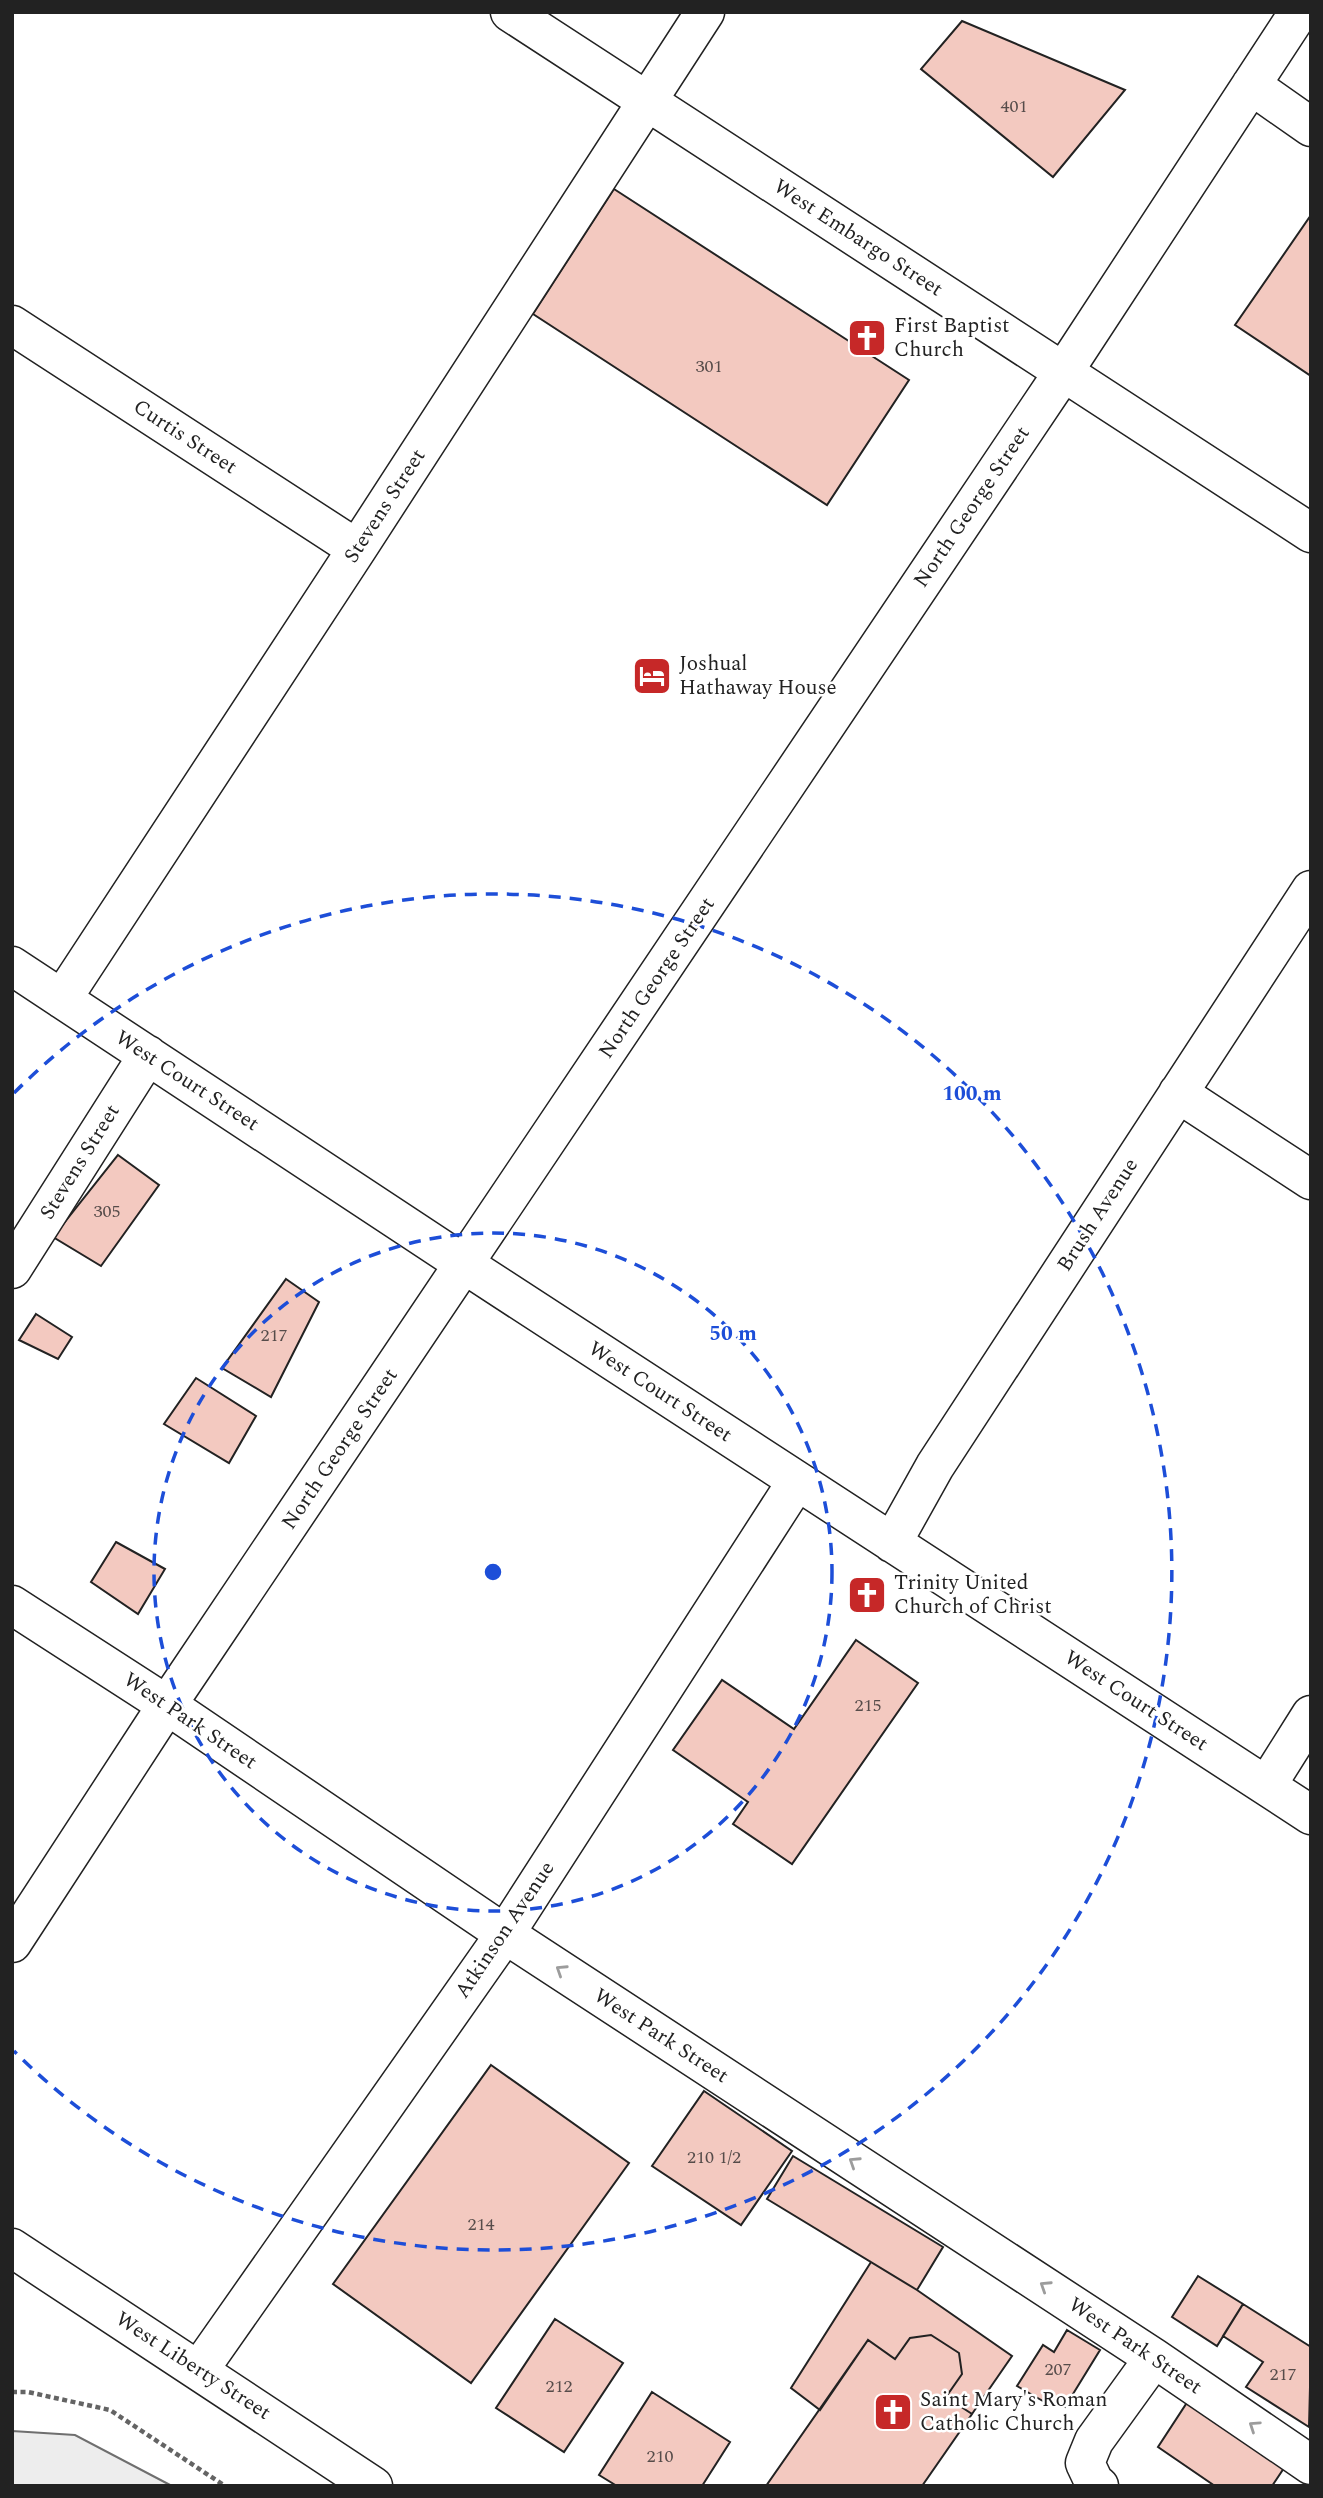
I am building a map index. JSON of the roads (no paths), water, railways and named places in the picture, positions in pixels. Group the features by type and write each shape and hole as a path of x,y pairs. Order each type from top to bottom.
{"street":[{"name":"West Embargo Street","path":"510,12 1311,533"},
{"name":"Stevens Street","path":"62,999 705,12"},
{"name":"North George Street","path":"12,1943 167,1704 1064,371 1299,12"},
{"path":"1251,85 1311,127"},
{"name":"Curtis Street","path":"12,326 357,550"},
{"name":"Brush Avenue","path":"892,1543 934,1466 1311,890"},
{"name":"West Court Street","path":"12,966 464,1265 1311,1815"},
{"name":"Stevens Street","path":"12,1269 148,1055"},
{"path":"1178,1093 1311,1180"},
{"name":"Atkinson Avenue","path":"199,2370 505,1934 797,1482"},
{"name":"West Park Street","path":"12,1605 167,1704 505,1934 1154,2358 1311,2465"},
{"path":"1267,1785 1311,1715"},
{"name":"West Liberty Street","path":"12,2248 373,2486"},
{"path":"1099,2486 1094,2482 1085,2463 1094,2441 1154,2358"}],"place":[{"name":"First Baptist Church","path":"867,338"},
{"name":"Joshual Hathaway House","path":"652,676"},
{"name":"Trinity United Church of Christ","path":"867,1595"},
{"name":"Saint Mary's Roman Catholic Church","path":"893,2412"}]}
